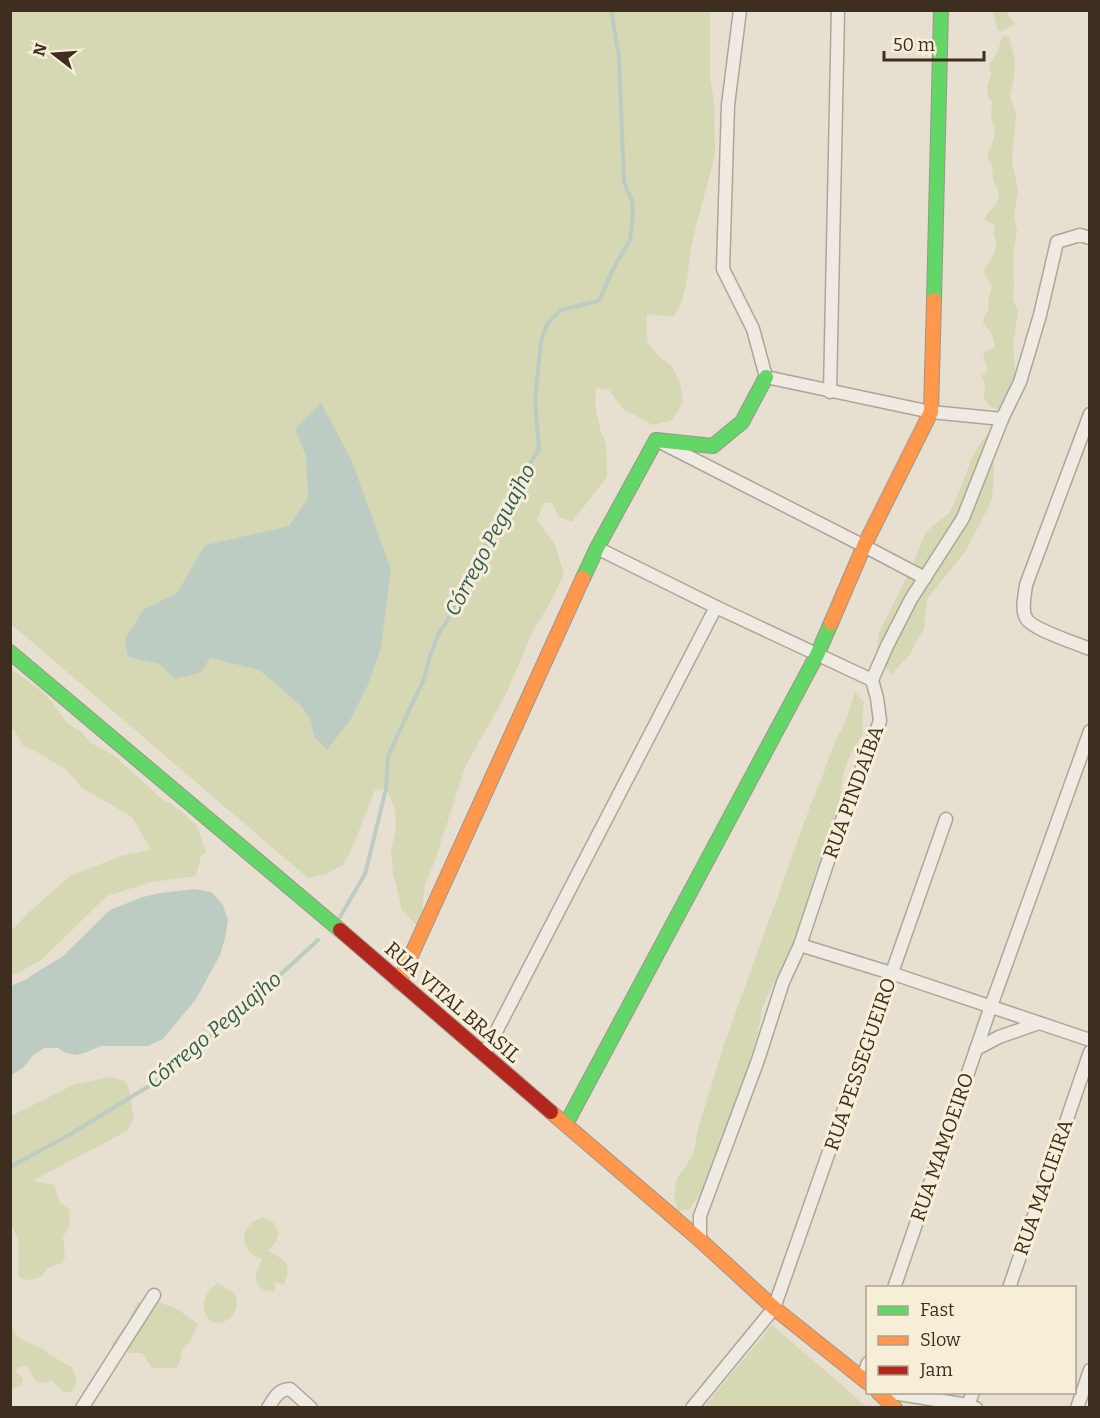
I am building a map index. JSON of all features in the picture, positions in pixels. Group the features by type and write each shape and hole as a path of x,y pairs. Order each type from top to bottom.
{"street":[{"path":"656,440 713,446 742,422 766,377 753,329 723,269 728,105 740,10"},
{"path":"830,392 838,10"},
{"path":"566,1124 817,655 864,546 931,412 941,10"},
{"path":"597,548 872,680 911,599 963,518 1002,419 1020,382 1040,315 1057,242 1084,237"},
{"path":"766,377 931,412 1002,419"},
{"path":"1089,414 1026,585 1023,609 1026,619 1033,626 1089,649"},
{"path":"656,440 925,578"},
{"path":"399,982 597,548 656,440"},
{"path":"484,1055 717,607"},
{"name":"RUA VITAL BRASIL","path":"10,652 327,918 700,1240 774,1308 865,1381"},
{"name":"RUA PINDAÍBA","path":"700,1240 700,1216 758,1060 783,982 800,945 839,828 880,721 878,698 872,680"},
{"name":"RUA MAMOEIRO","path":"894,1286 1089,731"},
{"name":"RUA PESSEGUEIRO","path":"774,1308 946,819"},
{"path":"800,945 991,1006 1089,1041"},
{"path":"976,1049 999,1037 1039,1023"},
{"name":"RUA MACIEIRA","path":"1009,1286 1089,1052"},
{"path":"82,1407 154,1295"},
{"path":"692,1407 774,1308"},
{"path":"1077,1407 1089,1370"},
{"path":"268,1407 277,1394 285,1389 290,1389 311,1407"},
{"path":"880,1394 895,1407"},
{"path":"898,1394 972,1406"}],"green space":[{"path":"10,11 710,11 714,158 693,238 682,301 673,317 647,314 646,328 648,343 657,355 672,366 680,383 683,402 672,420 653,425 623,409 609,390 596,388 595,404 600,429 606,444 607,477 572,522 559,517 552,503 544,503 537,520 555,545 564,574 534,629 505,696 466,765 425,885 420,929 402,910 393,873 391,851 396,827 395,809 386,789 375,790 344,864 327,874 308,878 11,624","holes":["295,429 391,570 381,648 368,685 351,719 314,737 310,718 300,705 259,670 210,658 175,679 159,664 144,609 177,593 205,545 289,526 308,497 306,457"]},
{"path":"993,11 1008,11 1008,15 1015,24 1001,32 997,29"},
{"path":"1004,35 1009,37 1015,60 1010,96 1016,113 1012,161 1018,191 1014,215 1017,231 1013,255 1013,300 1018,311 1013,346 1016,376 1002,412 993,408 984,398 985,387 982,375 987,372 983,356 985,351 995,348 992,334 983,323 989,308 992,285 985,276 984,270 993,256 997,242 994,234 995,225 984,220 999,196 993,179 992,164 988,160 995,127 991,117 992,101 988,97 987,86 991,75 989,65"},
{"path":"988,432 993,443 992,500 965,552 927,599 924,628 910,654 891,675 876,653 879,633 926,532 950,512 972,457"},
{"path":"11,669 39,689 53,703 66,722 80,731 91,743 112,754 161,798 180,810 197,826 206,853 200,856 196,876 152,882 107,896 41,960 11,975 11,931 28,913 70,876 121,856 151,850 132,817 82,788 67,770 23,746 11,728"},
{"path":"855,692 864,703 863,733 848,760 843,775 839,806 825,852 813,880 795,938 762,1008 756,1040 729,1129 707,1184 690,1209 678,1212 674,1195 677,1178 693,1154 699,1125 724,1045 812,801 833,746 846,720"},
{"path":"110,1077 125,1081 129,1088 134,1119 127,1131 32,1181 54,1185 60,1203 69,1209 70,1224 63,1237 65,1258 62,1263 47,1268 42,1276 37,1278 22,1279 18,1275 19,1242 10,1222 11,1116 75,1084"},
{"path":"263,1217 273,1222 279,1232 276,1242 268,1251 284,1260 288,1272 284,1285 275,1282 275,1291 267,1291 258,1285 256,1274 262,1259 250,1253 244,1237 250,1225"},
{"path":"218,1283 235,1294 237,1303 231,1317 218,1323 207,1316 204,1303 208,1293"},
{"path":"154,1300 177,1309 198,1324 189,1343 182,1350 180,1362 176,1368 152,1368 142,1353 121,1351 111,1344 127,1325 137,1302"},
{"path":"10,1325 21,1339 45,1350 72,1367 77,1381 72,1391 63,1391 52,1381 38,1382 30,1370 24,1366 18,1367 16,1372 23,1379 22,1384 12,1390 11,1395"},
{"path":"772,1325 867,1407 704,1407"}],"shaded area":[{"path":"321,403 351,459 391,570 381,648 368,685 351,719 327,750 314,737 310,718 300,705 259,670 210,658 200,673 175,679 159,664 128,657 125,639 144,609 177,593 205,545 289,526 308,497 306,457 295,429"},
{"path":"195,889 211,892 223,905 228,921 225,938 220,955 196,999 163,1039 148,1046 101,1046 75,1055 58,1048 44,1048 33,1055 23,1068 11,1075 11,986 27,979 62,957 110,910 143,897"}],"waterway":[{"name":"Córrego Peguajho","path":"340,917 365,874 386,789 388,757 424,679 438,635 471,582 487,542 523,473 539,450 535,399 541,342 547,324 561,310 599,301 613,269 630,240 633,213 632,201 624,182 619,57 611,10"},
{"name":"Córrego Peguajho","path":"10,1167 69,1135 154,1083 240,1012 318,940"}],"traffic: fast":[{"path":"934,300 941,10"},
{"path":"583,578 656,440 713,446 742,422 766,377"},
{"path":"566,1124 817,655 831,623"},
{"path":"10,652 340,930"}],"traffic: slow":[{"path":"831,623 864,546 931,412 934,300"},
{"path":"399,982 583,578"},
{"path":"551,1112 700,1240 774,1308 866,1381"},
{"path":"880,1394 895,1408"}],"traffic: jam":[{"path":"340,930 551,1112"}]}
